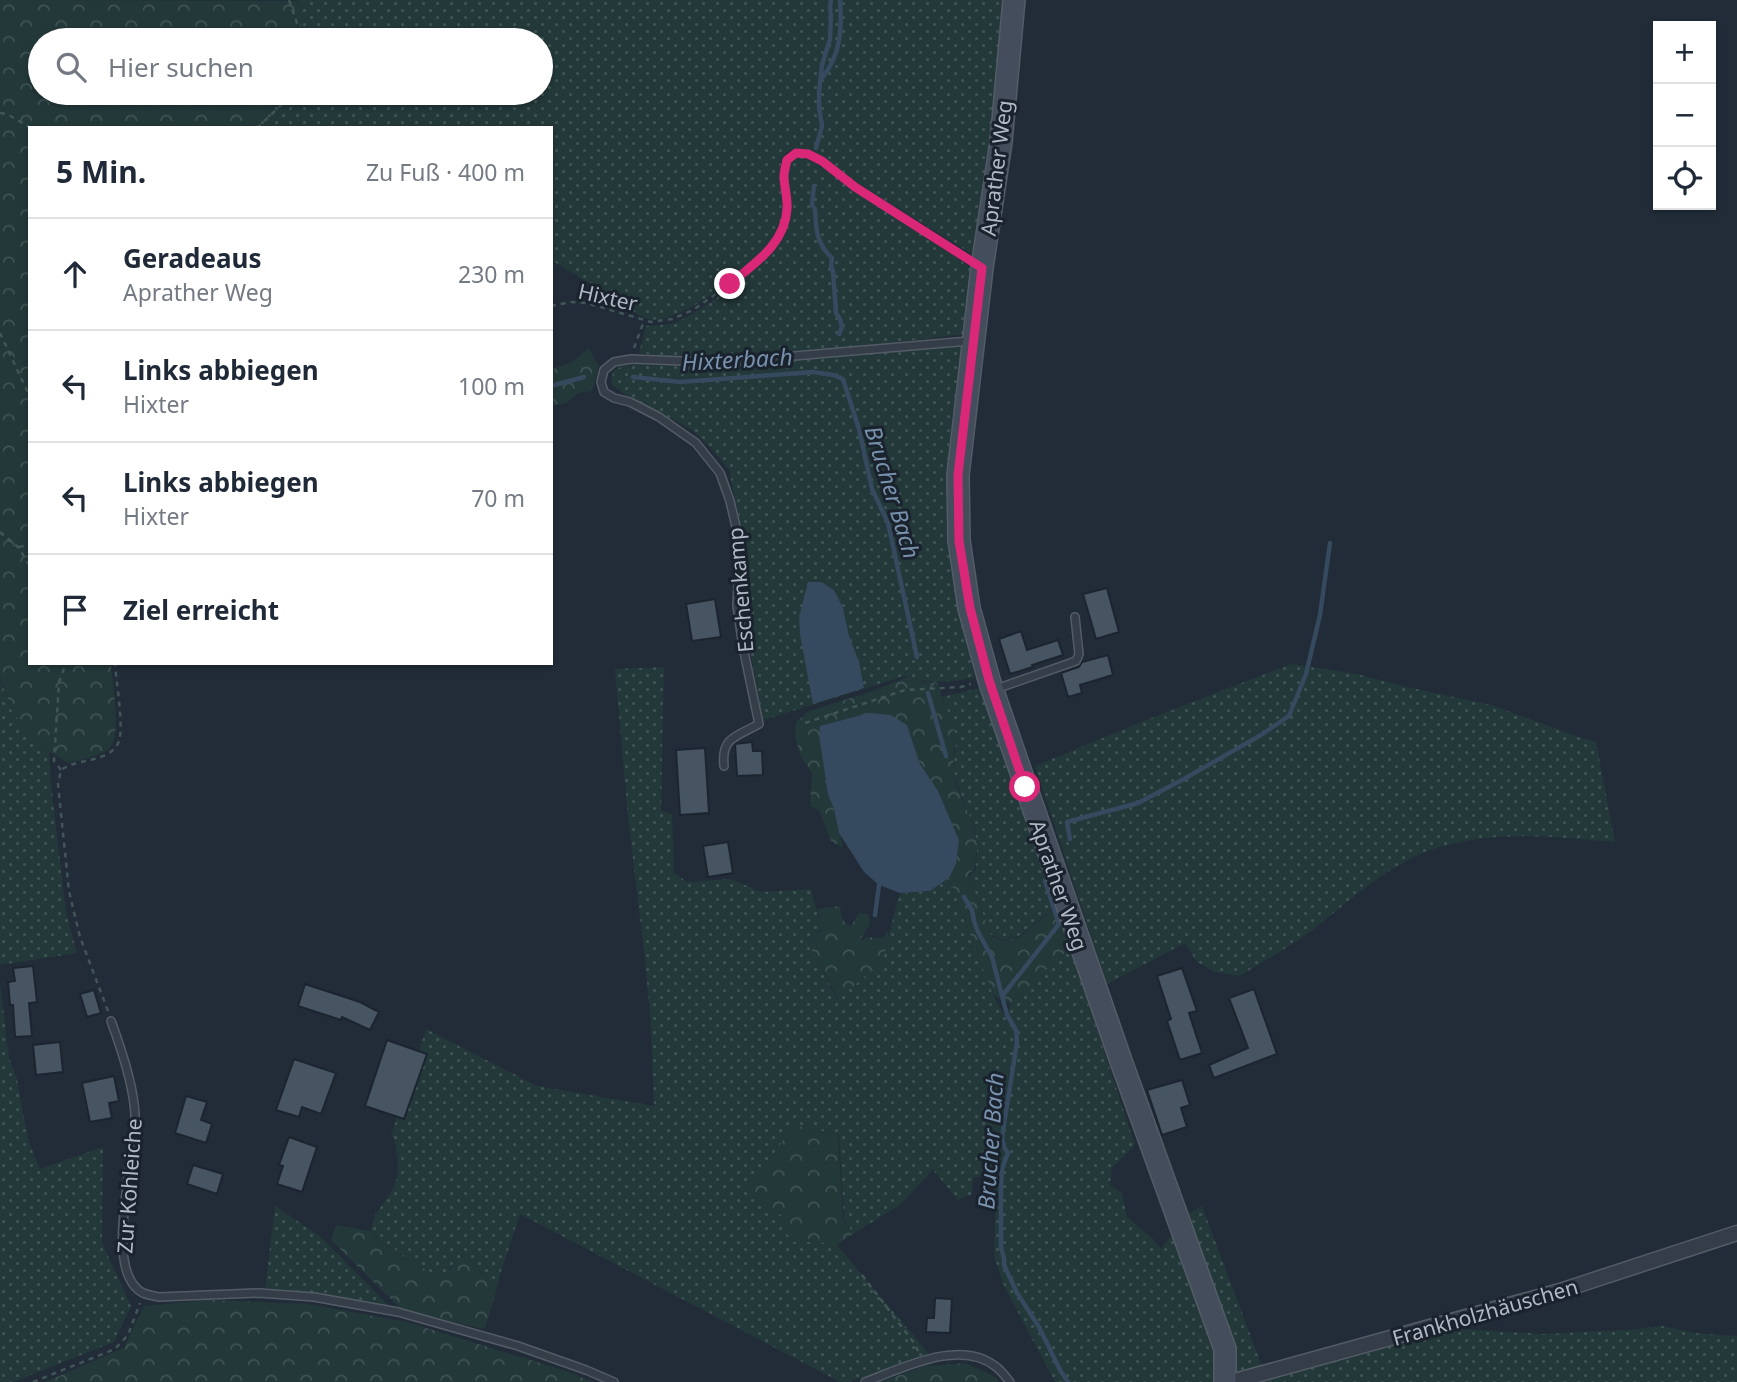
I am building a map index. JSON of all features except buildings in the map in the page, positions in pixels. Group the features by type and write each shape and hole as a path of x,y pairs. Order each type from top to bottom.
{"street":[{"name":"Aprather Weg","path":"1014,0 1001,142 982,268 958,475 959,541 970,608 990,685 1225,1349 1225,1382"},
{"name":"Frankholzhäuschen","path":"1231,1382 1560,1291 1737,1233"}],"lane":[{"path":"631,359 737,361 973,340"},
{"name":"Eschenkamp","path":"631,359 614,362 604,370 601,382 604,391 659,417 696,443 720,473 733,512 740,544 737,606 759,724 728,741 723,751 724,766"},
{"path":"990,685 1076,661 1079,651 1075,617"},
{"name":"Zur Kohleiche","path":"111,1021 120,1046 135,1115 122,1251 131,1280 144,1293"},
{"path":"144,1293 159,1297 259,1293 314,1297 398,1312 518,1346 614,1382"},
{"path":"865,1382 938,1356 961,1354 980,1357 993,1364 1010,1382"}],"path":[{"path":"289,0 299,28"},
{"path":"259,126 281,105"},
{"path":"0,113 7,114 28,127"},
{"name":"Hixter","path":"553,305 587,303 651,322 672,319 693,310 730,284 771,249 779,238 788,206 784,176 787,160 796,153 808,154 822,161 855,187 982,268"},
{"path":"631,359 644,321"},
{"path":"0,333 28,393"},
{"path":"0,532 19,548 28,564"},
{"path":"19,548 28,546"},
{"path":"61,770 54,761 59,682 65,665"},
{"path":"111,1021 80,937 69,891 58,784 61,770 68,765 104,756 113,750 119,741 115,665"},
{"path":"805,723 905,690 990,685"},
{"path":"862,1275 914,1343 923,1361"},
{"path":"33,1382 115,1349 128,1335 144,1293"}],"green space":[{"path":"0,0 299,1 301,28 28,28 28,105 274,105 252,126 28,126 28,665 111,665 115,731 110,747 97,755 68,763 42,747 13,713 0,677"},
{"path":"298,0 1003,0 982,220 975,256 860,185 811,150 795,148 782,159 782,222 762,252 724,286 682,312 663,319 644,318 553,261 553,126 252,126 274,105 553,105 553,28 301,28"},
{"path":"801,157 823,167 974,270 965,334 778,352 695,356 639,353 646,326 673,323 695,312 740,280 773,251 786,231 791,217 789,165"},
{"path":"965,346 950,435 946,525 957,601 975,678 940,682 905,676 763,720 743,613 744,540 729,470 691,429 624,394 611,384 613,371 634,365 719,367"},
{"path":"589,348 599,367 592,391 578,393 566,403 553,406 553,369 572,362"},
{"path":"1291,664 1357,674 1491,705 1596,742 1615,842 1505,837 1483,838 1440,847 1403,862 1354,896 1307,934 1240,976 1215,972 1197,962 1185,943 1107,984 1035,766"},
{"path":"664,667 661,811 672,814 674,873 687,882 730,879 762,892 811,889 821,928 809,945 837,999 881,963 900,893 930,891 949,878 993,995 1007,1020 1010,1003 1070,948 1135,1145 1112,1168 1110,1185 1122,1193 1127,1217 1161,1249 1187,1214 1202,1206 1262,1366 1443,1328 1543,1334 1663,1326 1694,1333 1737,1336 1737,1382 1055,1382 1004,1286 994,1257 996,1172 973,1178 972,1194 958,1200 933,1170 900,1205 853,1234 844,1218 839,1135 794,1125 751,1187 767,1208 783,1215 821,1242 837,1245 929,1354 849,1382 840,1382 520,1214 498,1281 490,1279 470,1262 456,1261 445,1275 437,1277 393,1248 383,1245 371,1230 378,1211 396,1180 396,1149 391,1135 426,1029 537,1086 654,1106 651,1027 615,669"},
{"path":"908,677 938,683 950,716 957,742 953,753 955,782 972,822 977,845 975,869 968,874 991,936 1004,941 1021,936 1057,906 1070,948 1010,1003 993,995 949,878 956,864 938,791 920,764 907,725 819,735 828,795 843,848 831,841 819,811 810,806 812,773 801,757 795,736 796,722 809,711"},
{"path":"0,679 13,713 44,749 49,751 66,913 77,953 0,965"},
{"path":"984,687 1057,905 1021,935 1005,940 991,935 969,876 976,870 977,843 973,824 955,779 954,755 957,741 942,697"},
{"path":"840,906 844,921 851,926 859,913 868,914 870,924 860,940 866,937 882,938 888,931 888,942 881,963 838,999 809,945 821,929 817,909"},
{"path":"0,982 9,1058 17,1079 30,1145 40,1169 103,1147 102,1243 131,1306 114,1342 13,1382 0,1382"},
{"path":"794,1125 838,1135 843,1219 853,1234 837,1245 790,1242 783,1216 765,1207 750,1187"},
{"path":"275,1206 320,1236 391,1308 314,1293 265,1288"},
{"path":"336,1225 371,1231 383,1245 438,1277 445,1275 457,1261 471,1261 483,1274 499,1281 485,1329 403,1311 331,1240"},
{"path":"211,1300 308,1304 407,1322 563,1370 593,1382 45,1382 124,1348 144,1306"},
{"path":"966,1363 997,1378 999,1382 880,1382 925,1366"}],"water":[{"path":"808,582 821,582 834,590 843,608 864,688 813,704 799,617"},
{"path":"869,713 891,715 907,725 920,764 938,791 959,840 956,864 949,878 930,891 900,893 879,885 864,872 839,833 828,795 820,726"}],"waterway":[{"name":"Brucher Bach","path":"816,148 822,126 819,92 822,65 830,39 831,0"},
{"name":"Brucher Bach","path":"822,78 837,51 841,21 840,0"},
{"name":"Brucher Bach","path":"814,186 812,205 815,209 818,235 832,258 836,313 842,327 839,334"},
{"name":"Brucher Bach","path":"633,377 680,382 813,372 843,379 859,429 872,489 888,523 917,657"},
{"name":"Hixterbach","path":"553,385 584,377"},
{"path":"1070,839 1067,822 1138,803 1261,735 1289,716 1306,674 1320,615 1330,543"},
{"name":"Brucher Bach","path":"928,693 946,756"},
{"path":"1003,995 1059,924 1045,881"},
{"path":"875,915 879,885"},
{"name":"Brucher Bach","path":"964,897 972,910 978,932 992,957 1007,1015 1016,1030 1017,1042 1002,1137 1008,1153 1002,1169 1001,1186 1001,1247 1004,1265 1068,1382"}],"route":[{"path":"730,284 771,249 779,238 788,206 784,176 787,160 796,153 808,154 822,161 855,187 982,268 958,475 959,541 970,608 989,680 1025,787"}]}
